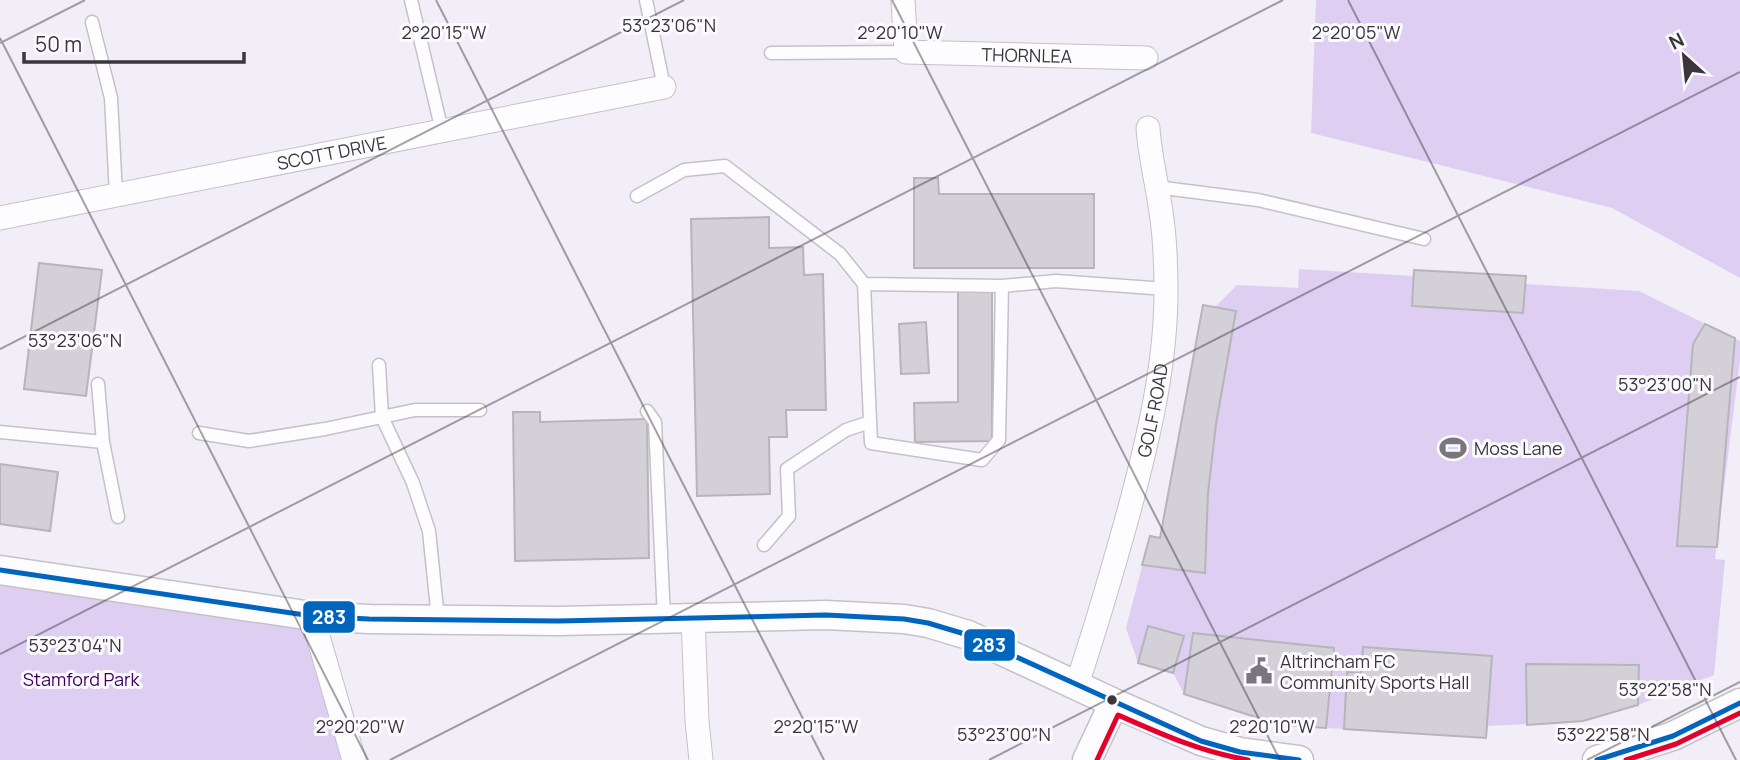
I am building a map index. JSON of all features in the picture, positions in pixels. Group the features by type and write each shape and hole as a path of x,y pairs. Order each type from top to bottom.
{"street":[{"path":"903,0 906,52"},
{"name":"THORNLEA","path":"906,52 1146,58"},
{"name":"SCOTT DRIVE","path":"0,218 664,87"},
{"name":"GOLF ROAD","path":"1077,684 1115,561 1150,427 1165,332 1166,289 1161,214 1148,128"},
{"path":"0,570 312,616 369,620 558,621 861,615 928,623 978,639 1181,733 1218,746 1298,760"},
{"path":"312,616 354,760"},
{"path":"694,618 701,760"},
{"path":"1087,760 1114,703"},
{"path":"1597,760 1673,736 1740,703"}],"lane":[{"path":"411,0 442,131"},
{"path":"646,0 664,87"},
{"path":"92,22 111,98 116,195"},
{"path":"771,53 906,52"},
{"path":"637,196 684,170 725,166 840,254 864,284 872,443 982,460 999,440 1002,286"},
{"path":"1156,187 1258,200 1424,239"},
{"path":"864,284 1002,286 1056,281 1166,289"},
{"path":"379,365 382,417 414,483 429,531 439,619"},
{"path":"98,384 103,442 118,517"},
{"path":"200,433 249,441 325,429 415,410 480,410"},
{"path":"647,411 655,422 664,618"},
{"path":"764,545 789,516 787,469 846,430 870,422"},
{"path":"0,432 103,442"}],"green space":[{"path":"1316,0 1740,0 1740,278 1612,208 1311,133"},
{"name":"Moss Lane","path":"1299,269 1413,276 1414,270 1526,276 1526,284 1639,291 1740,341 1740,360 1715,559 1725,560 1714,675 1638,705 1583,721 1488,726 1486,738 1280,725 1184,694 1173,673 1138,663 1126,628 1150,536 1161,538 1203,305 1215,307 1237,285 1298,288"},
{"name":"Stamford Park","path":"0,584 306,629 342,760 0,760"}],"building":[{"path":"914,178 938,178 939,194 1094,194 1094,268 914,268"},
{"path":"769,217 769,248 803,247 804,275 823,274 826,410 786,410 787,437 769,437 770,494 697,496 691,219"},
{"path":"39,263 102,270 86,396 24,389"},
{"path":"1414,270 1526,276 1523,313 1412,306"},
{"path":"958,291 992,291 992,441 915,442 914,403 958,402"},
{"path":"1203,305 1236,311 1216,424 1208,493 1205,573 1142,565 1150,536 1160,538"},
{"path":"926,322 929,373 901,374 899,324"},
{"path":"1705,324 1735,338 1717,547 1677,546 1693,344"},
{"path":"513,412 540,412 540,422 647,419 649,558 515,561"},
{"path":"0,464 58,472 50,531 0,524"},
{"path":"1148,626 1184,636 1173,673 1138,663"},
{"name":"Altrincham FC Community Sports Hall","path":"1193,633 1334,648 1326,728 1280,725 1184,694"},
{"path":"1363,647 1492,656 1486,738 1344,729 1347,672 1361,673"},
{"path":"1526,664 1639,665 1638,705 1583,721 1527,725"}],"transit line":[{"name":"283","path":"0,570 312,616 558,621 826,615 904,619 968,635 1201,741 1240,752 1299,760"},
{"name":"283","path":"1597,760 1673,736 1740,703"},
{"path":"1626,760 1676,744 1740,713"},
{"path":"1097,760 1118,715 1198,747 1248,760"}],"place":[{"name":"Moss Lane","path":"1453,448"},
{"name":"Altrincham FC Community Sports Hall","path":"1259,671"}]}
